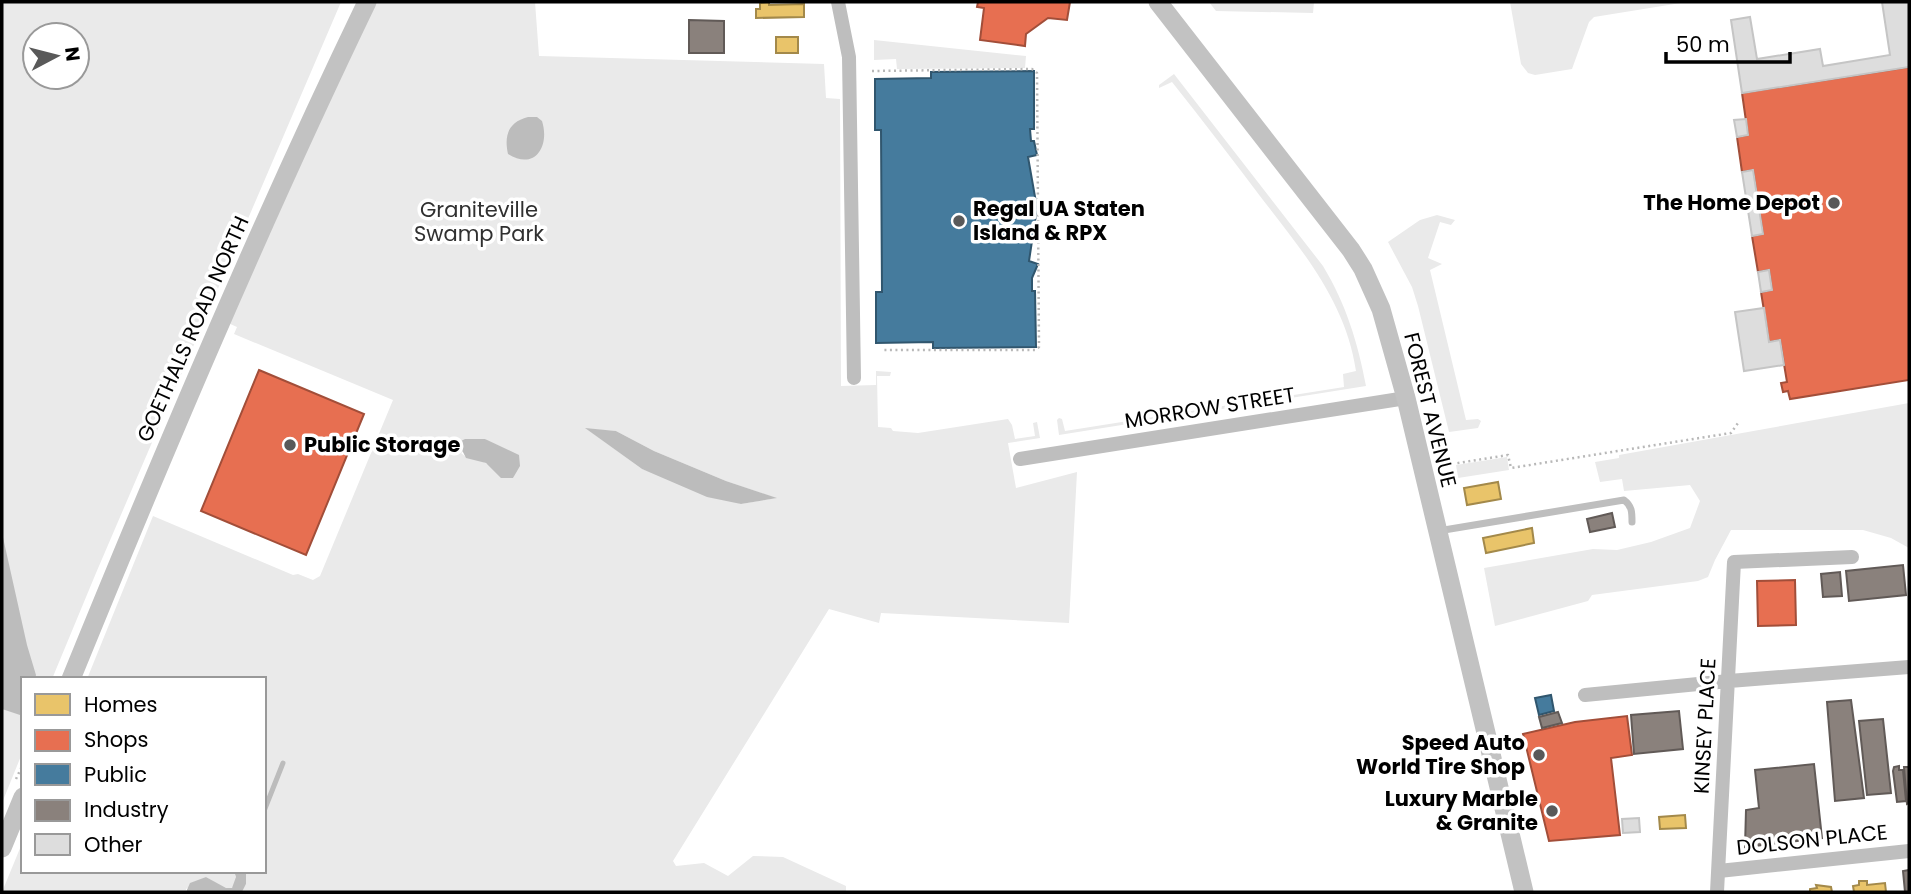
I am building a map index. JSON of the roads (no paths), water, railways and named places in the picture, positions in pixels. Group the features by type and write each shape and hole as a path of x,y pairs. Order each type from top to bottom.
{"main road":[{"name":"GOETHALS ROAD NORTH","path":"72,677 223,315 367,2"},
{"name":"FOREST AVENUE","path":"1158,2 1363,269 1381,309 1406,398 1524,892"},
{"path":"2,848 21,802"}],"street":[{"path":"838,2 849,57 854,378"},
{"name":"MORROW STREET","path":"1020,459 1406,398"},
{"name":"KINSEY PLACE","path":"1717,892 1734,562 1853,557"},
{"path":"1585,695 1909,667"},
{"name":"DOLSON PLACE","path":"1719,871 1909,851"}],"lane":[{"path":"1437,531 1624,500 1632,510 1632,522"}],"waterway":[{"path":"266,806 283,763"}],"place":[{"name":"The Home Depot","path":"1834,203"},
{"name":"Regal UA Staten Island & RPX","path":"959,221"},
{"name":"Public Storage","path":"290,445"},
{"name":"Speed Auto World Tire Shop","path":"1539,755"},
{"name":"Luxury Marble & Granite","path":"1552,811"}],"park label":[{"name":"Graniteville Swamp Park","path":"479,222"}]}
